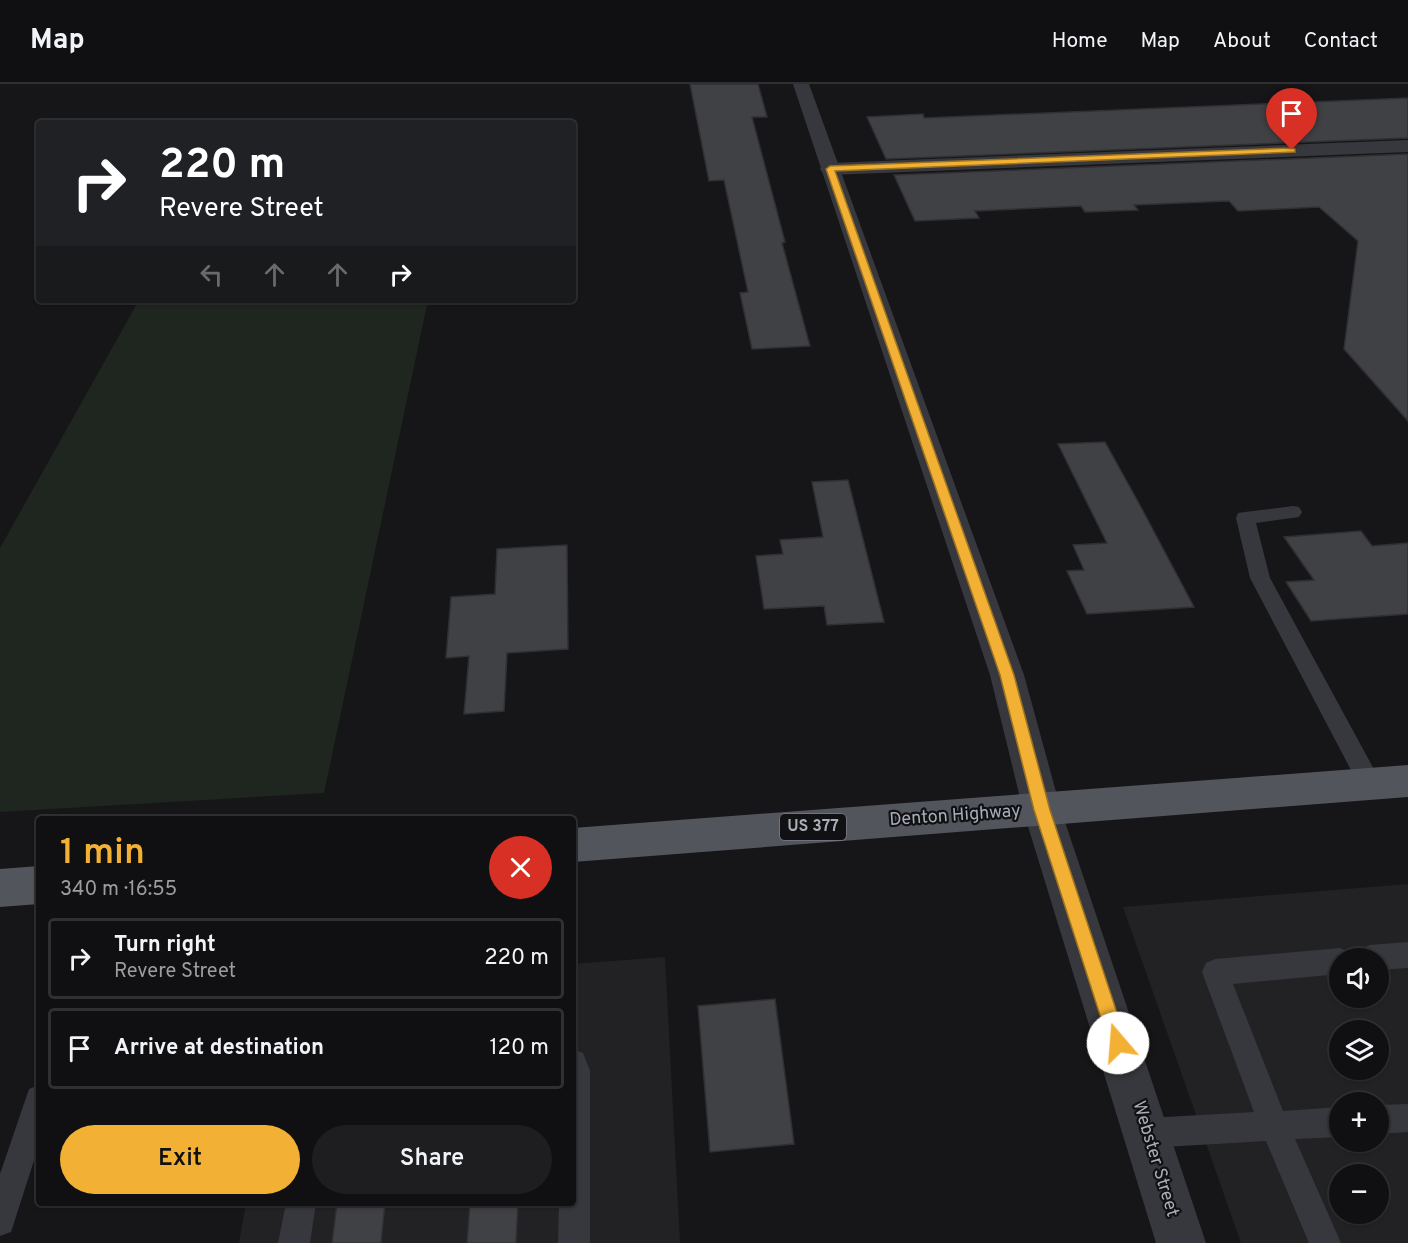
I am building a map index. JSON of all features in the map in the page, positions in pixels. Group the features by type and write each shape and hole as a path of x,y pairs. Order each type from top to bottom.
{"main road":[{"name":"Denton Highway","path":"576,845 1408,781"},
{"path":"0,888 36,885"}],"street":[{"name":"Webster Street","path":"801,84 1007,675 1042,810 1181,1243"},
{"path":"830,169 1408,146"}],"lane":[{"path":"1293,512 1245,518 1260,578 1370,784"},
{"path":"1389,956 1408,955"},
{"path":"1325,1243 1274,1126 1215,972 1329,962"},
{"path":"0,1221 36,1108"},
{"path":"1389,1119 1408,1118"},
{"path":"1147,1134 1329,1123"},
{"path":"294,1243 300,1206"},
{"path":"574,1206 574,1243"}],"shaded area":[{"path":"137,303 427,303 324,793 0,812 0,548"},
{"path":"1408,884 1408,1243 1241,1243 1123,907"},
{"path":"665,957 680,1243 239,1243 245,1206 576,1206 576,964"}],"building":[{"path":"690,84 758,84 767,117 752,117 785,242 782,243 810,346 752,349 740,293 748,292 724,180 709,181"},
{"path":"1408,98 1408,138 886,159 867,117 923,114 924,118"},
{"path":"1408,154 1408,421 1344,349 1358,241 1319,207 1238,211 1229,201 1134,205 1138,210 1085,212 1081,206 975,211 979,218 915,221 894,175"},
{"path":"1105,442 1194,607 1087,614 1067,571 1084,570 1073,545 1107,543 1058,444"},
{"path":"848,480 884,622 827,625 824,606 764,609 756,556 783,554 780,540 823,537 812,482"},
{"path":"1361,531 1372,546 1408,543 1408,614 1311,621 1286,582 1314,580 1284,537"},
{"path":"567,545 568,649 507,653 504,711 464,714 469,656 446,658 451,597 495,594 497,549"},
{"path":"775,999 794,1144 710,1152 698,1006"},
{"path":"337,1206 385,1206 381,1243 332,1243"},
{"path":"470,1206 518,1206 516,1243 467,1243"}],"route":[{"path":"1118,1043 1042,810 1007,675 830,169 1292,150"}]}
